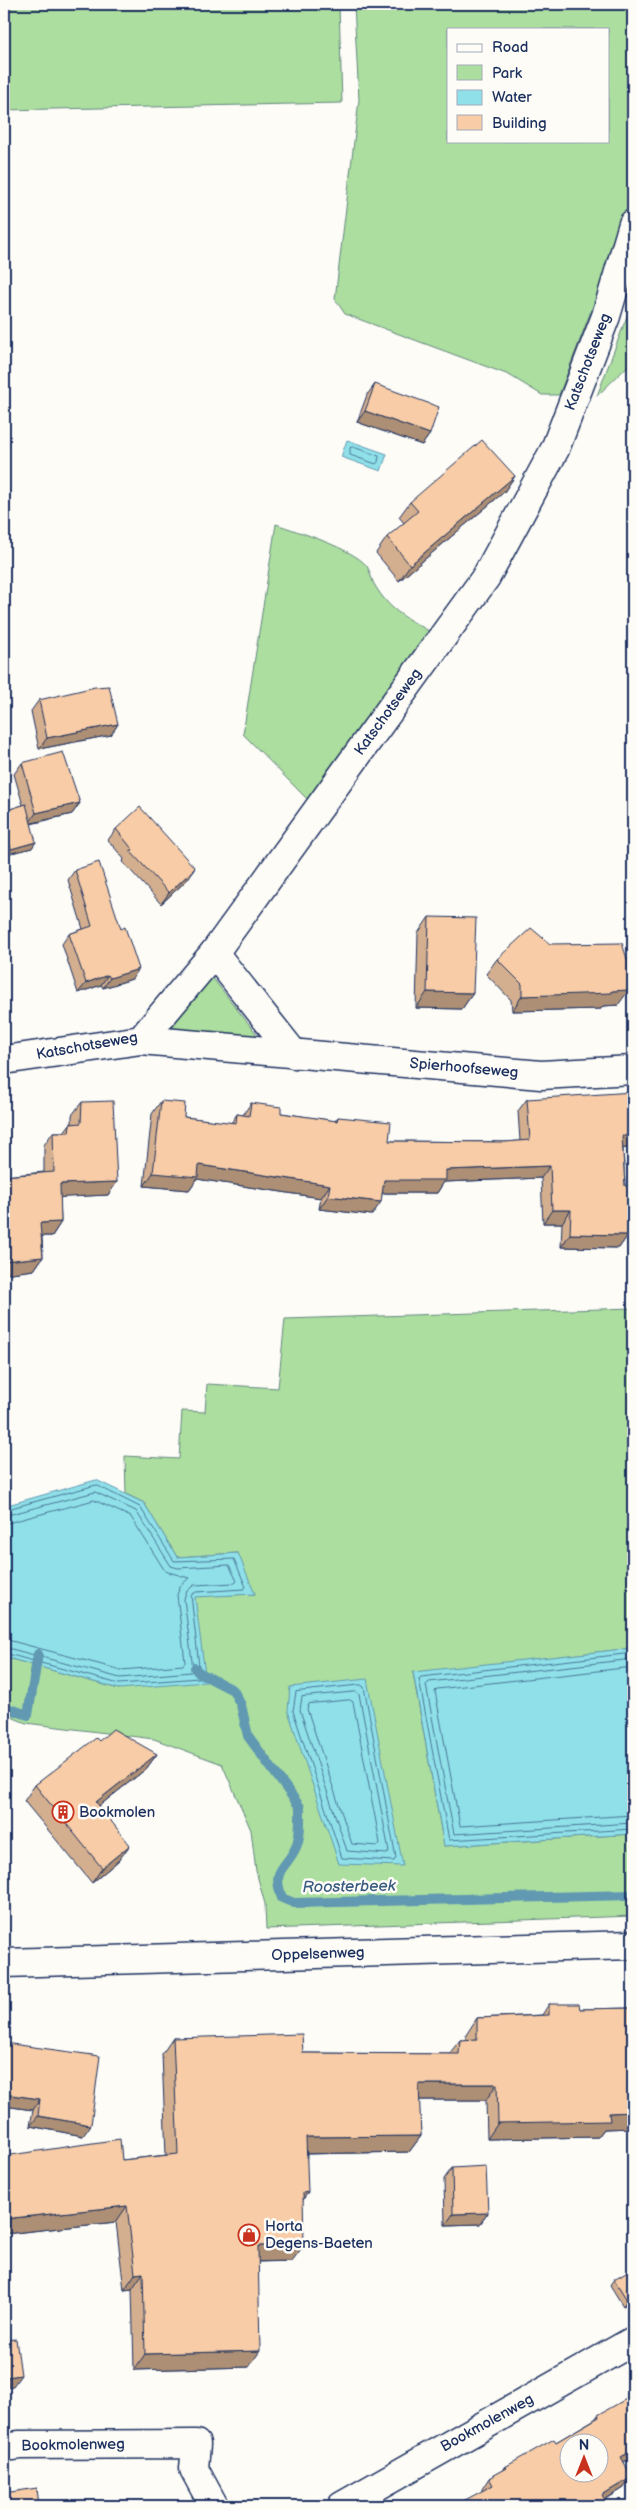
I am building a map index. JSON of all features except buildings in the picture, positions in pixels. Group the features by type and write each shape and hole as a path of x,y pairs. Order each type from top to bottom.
{"street":[{"name":"Katschotseweg","path":"4,1060 141,1040 214,953 486,577 555,449 606,316 633,224"},
{"path":"214,953 294,1054"},
{"name":"Spierhoofseweg","path":"141,1040 541,1074 633,1070"},
{"name":"Oppelsenweg","path":"4,1963 633,1945"},
{"name":"Bookmolenweg","path":"342,2506 633,2341"},
{"name":"Bookmolenweg","path":"4,2447 20,2445 196,2444 194,2469 214,2506"}],"green space":[{"path":"4,4 339,4 342,103 4,110"},
{"path":"354,4 633,4 633,274 610,261 559,395 542,395 509,375 345,314 335,299 359,100"},
{"path":"633,300 633,361 597,396"},
{"path":"276,524 324,541 360,559 367,566 374,584 386,601 404,617 429,631 307,799 243,734"},
{"path":"211,976 256,1033 256,1038 168,1029"},
{"path":"633,1308 633,1648 413,1673 444,1846 633,1834 633,1916 266,1929 265,1904 256,1871 251,1830 222,1764 154,1739 26,1723 4,1714 4,1657 119,1689 195,1596 255,1594 237,1553 177,1557 144,1503 126,1494 125,1456 179,1459 182,1411 205,1412 207,1384 278,1388 285,1319"}],"water":[{"path":"347,440 387,454 381,471 341,457"},
{"path":"96,1480 144,1503 177,1557 238,1553 255,1594 195,1597 206,1682 119,1689 4,1657 4,1506"},
{"path":"633,1648 633,1834 444,1846 413,1672"},
{"path":"367,1679 403,1866 339,1864 288,1711 290,1687"}],"waterway":[{"name":"Roosterbeek","path":"4,1707 28,1715 38,1654"},
{"name":"Roosterbeek","path":"195,1668 198,1672 233,1690 241,1705 248,1736 300,1807 298,1843 279,1874 278,1880 282,1898 294,1903 633,1895"}],"place":[{"name":"Bookmolen","path":"63,1812"},
{"name":"Horta Degens-Baeten","path":"249,2235"}]}
